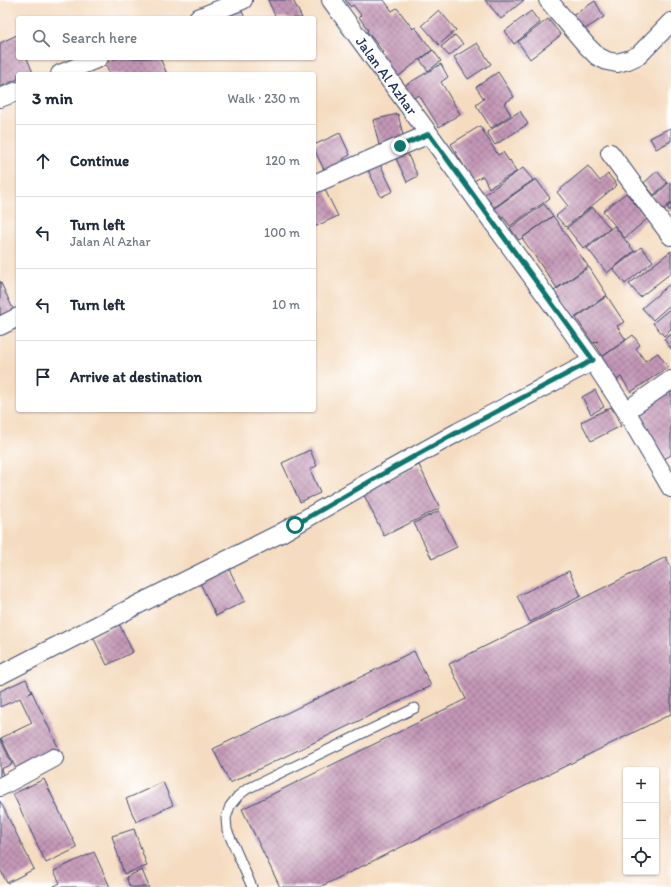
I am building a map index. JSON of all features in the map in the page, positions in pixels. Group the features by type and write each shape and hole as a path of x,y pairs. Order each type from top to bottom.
{"street":[{"path":"203,16 242,0"},
{"name":"Jalan Al Azhar","path":"331,0 593,360 626,411 671,488"},
{"path":"548,0 586,46 597,56 607,61 617,63 628,60 639,54 671,22"},
{"path":"65,72 94,60"},
{"path":"0,98 16,92"},
{"path":"316,183 429,134"},
{"path":"610,154 671,236"},
{"path":"0,326 16,319"},
{"path":"0,675 281,533 458,432 593,360"},
{"path":"626,411 671,380"},
{"path":"0,788 54,758"}],"lane":[{"path":"252,887 227,830 226,818 230,806 238,796 247,789 415,708"}],"building":[{"path":"268,0 293,0 301,16 275,16"},
{"path":"345,0 384,0 392,11 397,8 413,29 415,27 432,50 395,79 378,56 383,52 367,31 368,30 359,17 361,15 353,5 351,7"},
{"path":"485,0 524,0 501,19"},
{"path":"595,1 604,17 579,33 569,18"},
{"path":"241,9 244,16 225,16"},
{"path":"439,10 456,30 439,45 422,25"},
{"path":"531,11 540,23 514,44 505,31"},
{"path":"548,19 561,35 530,59 518,42"},
{"path":"16,35 16,60 28,60 33,72 16,72 16,80 0,87 0,43"},
{"path":"455,35 463,44 449,56 441,47"},
{"path":"477,43 491,64 468,79 454,57"},
{"path":"433,50 441,61 428,71 420,60"},
{"path":"113,60 161,60 166,72 109,72 105,63"},
{"path":"441,64 448,77 441,82 460,114 439,127 419,95 412,99 404,86"},
{"path":"498,72 514,97 504,103 511,115 491,128 476,105 484,99 476,87"},
{"path":"520,111 528,124 495,145 487,132"},
{"path":"398,114 404,139 379,145 373,120"},
{"path":"480,126 498,155 503,152 509,161 510,160 516,172 489,188 483,176 472,182 451,144"},
{"path":"670,128 671,141 656,149 650,138"},
{"path":"340,133 350,155 343,159 347,167 327,176 316,153 316,144"},
{"path":"405,149 418,176 407,182 394,154"},
{"path":"380,164 393,191 381,197 368,170"},
{"path":"588,166 600,181 608,174 617,185 566,227 556,216 568,206 557,192"},
{"path":"523,168 533,180 492,209 482,196"},
{"path":"657,171 667,183 654,195 644,183"},
{"path":"536,179 550,198 510,226 503,217 499,220 492,210"},
{"path":"670,182 671,203 661,211 651,199"},
{"path":"324,188 338,216 316,226 316,191"},
{"path":"626,193 647,219 625,238 603,211"},
{"path":"544,204 553,216 519,240 510,228"},
{"path":"671,204 671,212 667,207"},
{"path":"592,207 610,228 584,249 567,228"},
{"path":"553,216 588,266 557,288 522,238"},
{"path":"614,226 634,251 607,273 587,248"},
{"path":"641,247 653,261 625,284 613,269"},
{"path":"671,251 671,273 640,297 629,284"},
{"path":"589,267 607,295 570,321 551,293"},
{"path":"0,281 14,311 0,317"},
{"path":"671,283 671,304 653,320 642,308"},
{"path":"607,296 624,322 617,326 626,340 603,356 594,343 598,341 593,343 576,318"},
{"path":"671,308 671,329 664,336 653,323"},
{"path":"671,334 671,349 664,339"},
{"path":"633,335 640,345 636,348 645,361 658,353 668,367 631,392 621,377 617,380 601,358"},
{"path":"595,390 604,407 591,414 582,397"},
{"path":"671,391 671,455 662,460 634,413"},
{"path":"611,407 621,426 591,441 581,422"},
{"path":"310,450 317,466 310,469 320,493 300,502 282,463"},
{"path":"419,465 440,508 384,536 363,493"},
{"path":"439,511 457,547 432,559 414,523"},
{"path":"666,557 671,568 671,714 320,887 280,887 242,809 466,699 449,664"},
{"path":"228,567 245,601 216,616 199,581"},
{"path":"569,571 581,596 530,622 517,596"},
{"path":"119,624 133,652 107,665 93,637"},
{"path":"414,651 431,686 230,783 213,749"},
{"path":"26,679 59,749 16,769 1,738 32,723 20,698 0,707 0,691"},
{"path":"0,738 12,764 1,769 3,775 0,777"},
{"path":"44,779 77,848 46,863 13,794"},
{"path":"163,782 173,805 136,822 126,799"},
{"path":"0,801 34,869 7,883 0,869"},
{"path":"134,829 147,866 124,874 112,836"},
{"path":"94,852 110,887 54,887 60,883 54,871"},
{"path":"142,870 149,887 130,887 126,877"}],"route":[{"path":"295,525 458,432 593,360 429,134 400,146"}]}
